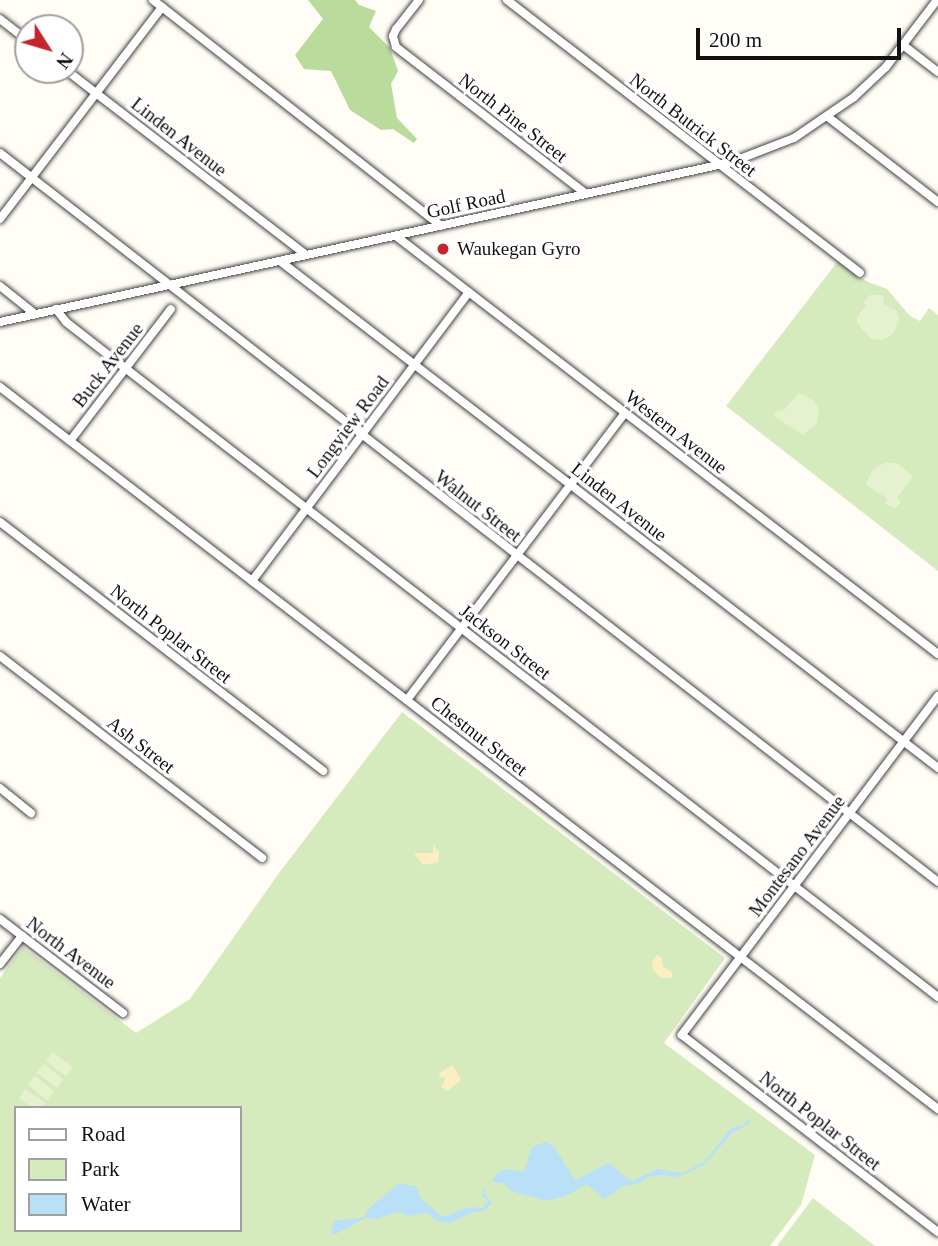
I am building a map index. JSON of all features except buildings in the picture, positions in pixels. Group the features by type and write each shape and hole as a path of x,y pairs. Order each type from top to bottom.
{"street":[{"path":"153,0 441,226"},
{"name":"North Pine Street","path":"419,0 394,36 396,47 586,194"},
{"name":"North Butrick Street","path":"508,0 860,273"},
{"name":"Golf Road","path":"0,322 719,166 794,138 828,117 870,83 937,0"},
{"path":"0,219 162,7"},
{"path":"0,19 14,30"},
{"path":"903,44 938,72"},
{"name":"Linden Avenue","path":"84,84 306,255"},
{"path":"828,117 938,202"},
{"name":"Walnut Street","path":"0,153 938,882"},
{"name":"Western Avenue","path":"396,236 938,654"},
{"name":"Linden Avenue","path":"280,261 938,768"},
{"path":"0,286 35,314"},
{"name":"Longview Road","path":"252,581 469,292"},
{"name":"Jackson Street","path":"56,309 66,322 125,369 938,998"},
{"name":"Buck Avenue","path":"69,441 171,309"},
{"name":"Chestnut Street","path":"1,389 938,1109"},
{"path":"407,700 625,412"},
{"name":"North Poplar Street","path":"0,522 323,771"},
{"name":"Ash Street","path":"0,656 262,858"},
{"name":"Montesano Avenue","path":"682,1035 938,696"},
{"path":"0,788 32,813"},
{"name":"North Avenue","path":"0,919 123,1013"},
{"path":"0,964 22,936"},
{"name":"North Poplar Street","path":"682,1035 938,1232"}],"green space":[{"path":"308,0 355,0 359,5 376,11 369,27 390,48 398,71 391,84 397,118 417,139 414,143 393,129 381,130 350,110 331,71 304,69 295,55 323,19"},
{"path":"838,261 866,281 887,289 910,316 920,321 929,308 938,315 938,571 726,406"},
{"path":"870,295 883,295 884,305 897,311 899,320 893,334 882,340 871,339 857,323 857,316 866,306 863,302"},
{"path":"799,393 812,399 819,409 817,423 803,435 774,416 777,411 784,410"},
{"path":"886,462 899,464 913,476 897,498 901,502 895,508 885,504 887,499 866,484 872,470"},
{"path":"402,712 725,958 664,1043 815,1155 801,1205 770,1246 0,1246 0,978 23,947 136,1033 190,999 279,873"},
{"path":"53,1052 73,1067 66,1076 46,1061"},
{"path":"44,1064 63,1079 57,1088 37,1073"},
{"path":"35,1076 54,1091 47,1100 28,1085"},
{"path":"25,1089 45,1103 43,1106 29,1106 19,1098"},
{"path":"813,1198 875,1246 777,1246"}],"sand":[{"path":"433,844 439,852 438,862 423,865 414,853 433,853"},
{"path":"657,955 662,958 663,967 672,972 672,978 661,978 653,970 652,962"},
{"path":"453,1065 461,1080 448,1091 441,1087 446,1078 440,1077 439,1073"}],"water":[{"path":"749,1118 749,1124 732,1133 704,1165 678,1177 648,1177 638,1184 624,1186 604,1199 587,1184 566,1196 546,1201 511,1191 505,1184 492,1182 494,1176 504,1169 524,1172 532,1147 545,1142 553,1145 575,1180 608,1163 632,1181 657,1169 683,1173 705,1161 731,1128 744,1125"},
{"path":"399,1183 417,1187 420,1198 443,1217 470,1207 482,1208 488,1202 482,1195 484,1187 487,1187 484,1192 492,1203 486,1210 474,1212 450,1223 438,1221 426,1213 408,1216 398,1212 376,1219 365,1218 336,1234 331,1234 334,1221 365,1217 367,1210"}],"place":[{"name":"Waukegan Gyro","path":"443,249"}]}
